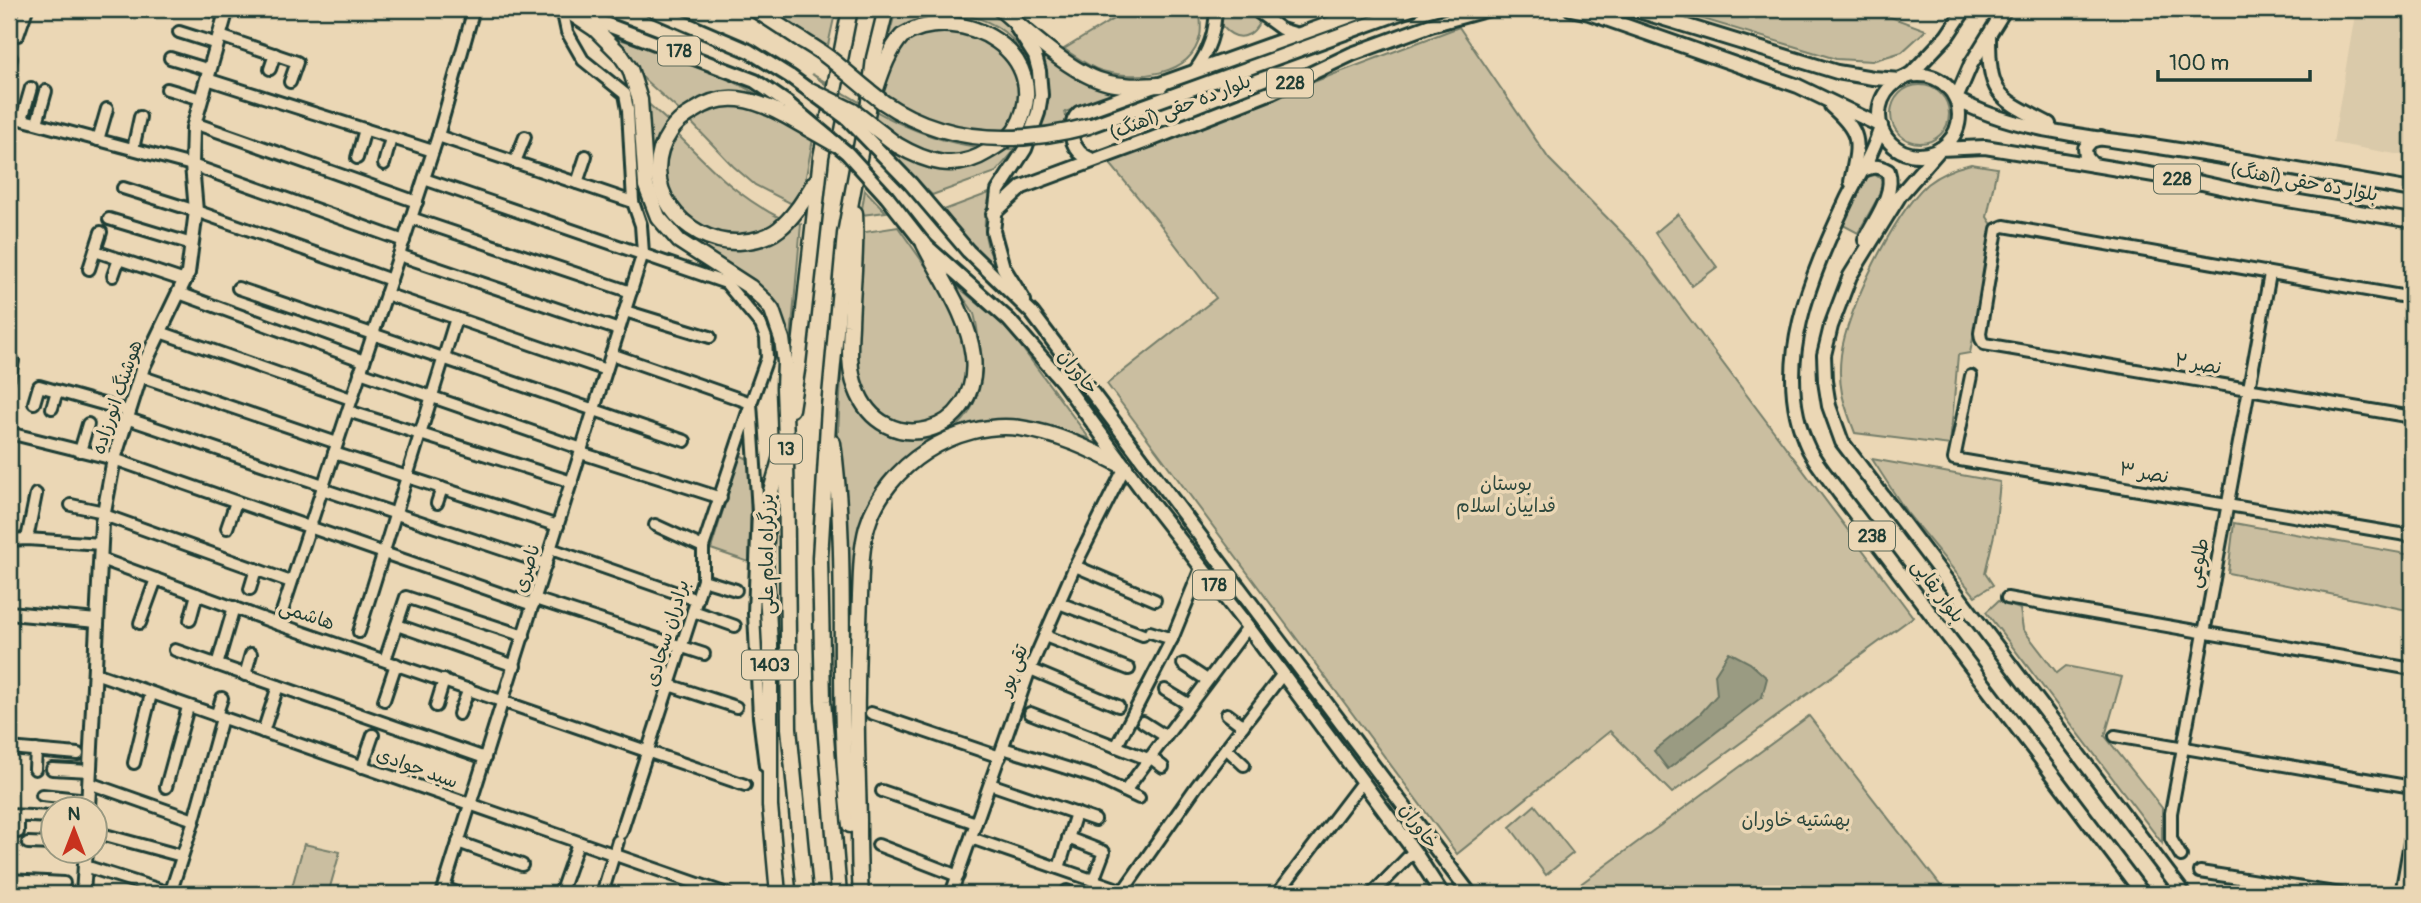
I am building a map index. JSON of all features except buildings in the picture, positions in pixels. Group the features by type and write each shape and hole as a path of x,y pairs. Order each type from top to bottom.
{"highway":[{"path":"565,9 595,29 620,54 630,69 640,100 646,186 658,217 679,241 750,287 772,310 780,330 785,355 786,439"},
{"path":"754,9 828,56 883,102 914,121 944,131 991,139 1044,137 1089,126"},
{"path":"842,39 843,9"},
{"name":"بزرگراه امام علی","path":"805,894 789,728 786,439 798,364 818,178 842,39 850,9"},
{"name":"13","path":"839,894 824,713 820,558 829,407 845,234 868,110 874,58 886,9"},
{"path":"1005,13 1078,70 1101,81 1132,86 1161,85"},
{"path":"810,90 853,111 897,145 927,160 962,163 980,157 1015,131 1024,102 1024,82 1018,56 1006,38 988,24 966,16 940,16 925,20 912,28 895,46 868,110"},
{"path":"818,178 799,207 770,235 750,241 720,241 703,236 686,226 668,204 660,182 662,150 671,129 685,117 710,102 738,98 785,109 835,144"},
{"path":"854,188 856,234 850,353 853,378 862,400 874,415 889,426 911,432 927,431 941,426 951,418 968,396 974,358 965,322 924,244"},
{"path":"829,407 836,463 840,544 842,724 850,823 861,894"},
{"path":"858,864 857,689 862,561 867,526 874,507 903,468 927,451 956,437 984,428 1020,428 1062,438 1125,467"},
{"name":"1403","path":"778,894 769,806 769,644 765,556 769,498 786,439"}],"main road":[{"name":"178","path":"565,9 755,80 785,109"},
{"name":"خاوران","path":"651,9 749,51 810,90 848,119 911,184 968,251 1032,313 1470,894"},
{"path":"1092,160 1080,153 1072,139 1075,116 1195,70 1370,9"},
{"name":"بلوار ده حقی (آهنگ)","path":"1089,126 1411,9"},
{"name":"بلوار ده حقی (آهنگ)","path":"993,214 1022,187 1272,92 1352,54 1431,25 1489,9"},
{"path":"1571,9 1798,86 1881,126 1894,146 1905,152 1929,154 1940,149 1956,133 1959,110 1956,99 1943,82 1933,77 1922,75 1901,80 1837,72 1632,9"},
{"path":"1881,126 1881,105 1885,95 1912,73 1947,36 1965,9"},
{"path":"1956,99 1971,64 2005,9"},
{"name":"هوشنگ انورزاده","path":"89,794 104,514 114,459 140,376 188,274 196,211 192,165 194,123 226,11"},
{"path":"1005,13 1035,56 1041,95 1038,113 1025,149 998,191 993,214 993,231 998,256 1032,313"},
{"path":"1989,35 1990,77 1995,88 2004,98 2064,132"},
{"path":"1798,86 1831,105 1853,127 1858,140 1847,200"},
{"name":"بلوار ده حقی (آهنگ)","path":"1956,99 1975,110 1997,117 2064,132 2283,165 2412,190"},
{"name":"بلوار بقایی","path":"1881,126 1812,284 1795,344 1792,380 1796,413 1809,450 1848,505 2143,894"},
{"path":"2093,165 2086,157 2085,148 2091,141 2101,138"},
{"name":"خاوران","path":"835,144 862,168 924,244 1009,320 1062,382 1363,781 1442,894"},
{"name":"بلوار ده حقی (آهنگ)","path":"1940,149 1985,147 2412,221"},
{"name":"بلوار بقایی","path":"1940,149 1900,195 1850,276 1831,326 1824,355 1829,406 1842,442 2184,894"},
{"path":"1850,276 1862,245 1890,190 1888,171 1879,166 1871,166 1861,171"},
{"path":"9,613 97,621"},
{"path":"83,894 85,866"}],"street":[{"path":"9,23 20,31 27,9"},
{"path":"206,9 226,11"},
{"path":"278,624 417,202 474,9"},
{"path":"424,179 643,253 641,225 633,202 625,94 583,60 567,32 565,9"},
{"path":"1195,70 1206,55 1215,28 1216,9"},
{"path":"1258,9 1259,13 1282,29 1298,34"},
{"path":"179,32 275,54 297,62 289,82"},
{"path":"270,69 275,54"},
{"path":"170,58 208,75 433,151"},
{"path":"22,119 31,88"},
{"path":"167,89 201,99"},
{"path":"37,123 46,91"},
{"path":"98,140 107,109"},
{"path":"9,116 192,165 404,241"},
{"path":"133,149 139,117"},
{"path":"194,123 417,202"},
{"path":"357,158 365,130"},
{"path":"438,136 633,202"},
{"path":"515,162 525,137"},
{"path":"384,164 391,138"},
{"path":"577,183 586,156"},
{"path":"123,188 391,280"},
{"path":"411,218 631,292"},
{"path":"109,219 192,244"},
{"name":"نصر ۲","path":"2270,274 2000,227 1997,229 1980,340 1984,344 2412,417"},
{"path":"89,269 101,232"},
{"path":"95,251 185,281"},
{"name":"برادران سجادی","path":"602,894 703,580 703,547 767,358 766,338 761,325 726,283 643,253"},
{"name":"ناصری","path":"443,891 643,253"},
{"path":"399,255 619,330"},
{"path":"114,276 119,259"},
{"path":"2270,274 2412,298"},
{"name":"طلوعی","path":"2181,856 2171,839 2171,813 2270,274"},
{"path":"238,288 685,441"},
{"path":"179,293 432,397 721,498"},
{"path":"386,294 606,370"},
{"path":"625,311 710,337"},
{"path":"359,632 456,318"},
{"path":"160,331 420,434 572,482"},
{"path":"611,354 751,403 758,512 754,626 758,718 769,806"},
{"path":"9,379 13,361"},
{"path":"140,376 407,477 558,526"},
{"name":"نصر ۳","path":"1971,376 1954,459 2412,536"},
{"path":"34,403 39,386 57,391 396,514 546,564"},
{"path":"52,408 57,391"},
{"path":"80,451 88,424"},
{"path":"9,433 114,459 384,553 704,654"},
{"name":"تقی پور","path":"951,894 1030,669 1075,566 1125,467"},
{"path":"437,503 442,488"},
{"path":"27,539 36,494"},
{"path":"227,528 236,502"},
{"path":"71,505 104,514 291,582"},
{"path":"655,525 703,547"},
{"path":"9,540 101,544"},
{"path":"551,549 695,605 735,626"},
{"name":"هاشمی","path":"101,558 278,624 745,786"},
{"path":"1075,566 1155,600"},
{"path":"1116,747 1172,639 1201,568"},
{"path":"250,589 256,569"},
{"path":"140,623 156,579"},
{"path":"703,580 736,590"},
{"path":"190,620 197,594"},
{"path":"385,660 406,597 524,636"},
{"path":"2007,598 2412,669"},
{"path":"1059,603 1172,639"},
{"path":"217,665 234,607"},
{"path":"397,625 514,666"},
{"path":"1125,791 1248,627"},
{"path":"1045,636 1129,669"},
{"path":"175,650 485,758"},
{"path":"245,675 251,654"},
{"path":"384,701 396,664"},
{"path":"1183,664 1207,680"},
{"path":"1030,669 1118,705"},
{"name":"سید جوادی","path":"95,673 727,894"},
{"path":"971,838 1122,893 1196,786 1282,675"},
{"path":"436,706 443,680"},
{"path":"669,685 736,707"},
{"path":"263,732 278,686"},
{"path":"460,714 469,689"},
{"path":"1165,690 1188,705"},
{"path":"134,763 151,694"},
{"path":"85,866 170,893 194,820 222,698"},
{"path":"166,787 188,706"},
{"path":"871,713 1095,777 1139,798"},
{"path":"1030,713 1149,758 1163,767"},
{"path":"1227,714 1243,726"},
{"path":"1143,722 1165,736"},
{"path":"362,767 373,735"},
{"path":"2115,736 2412,787"},
{"path":"9,748 78,754"},
{"path":"1226,748 1244,765"},
{"path":"35,769 36,750"},
{"path":"52,769 90,777 194,820"},
{"path":"1277,894 1363,781"},
{"path":"990,784 1095,820"},
{"path":"882,791 976,824"},
{"path":"1059,868 1076,813"},
{"path":"18,832 13,815 38,816"},
{"path":"2401,894 2412,830"},
{"path":"108,836 181,856"},
{"path":"1068,838 1104,852 1094,881"},
{"path":"458,842 522,865"},
{"path":"28,843 38,844"},
{"path":"560,894 578,843"},
{"path":"878,845 958,876"},
{"path":"1372,894 1414,851"},
{"path":"2200,872 2341,894"},
{"path":"15,894 12,880 64,883"},
{"path":"684,894 688,881"},
{"path":"443,891 460,894"}],"shaded area":[{"path":"2356,9 2412,9 2412,157 2333,143"},
{"path":"1729,652 1750,663 1767,678 1762,697 1668,769 1654,751 1700,714 1717,695 1715,674"}],"green space":[{"path":"763,9 836,9 827,50"},
{"path":"896,9 991,9 1005,22 1025,50 1034,80 1032,114 1026,133 1018,133 1025,87 1025,63 1017,45 1004,32 988,22 969,16 930,17 913,23 897,34 882,63"},
{"path":"1130,9 1200,9 1201,33 1195,50 1173,68 1160,73 1130,75 1097,69 1064,49"},
{"path":"1222,9 1250,9 1261,18 1249,34 1233,35 1222,26"},
{"path":"1670,9 1869,9 1926,30 1902,52 1872,61 1836,59"},
{"path":"959,20 973,23 996,36 1012,57 1017,69 1019,97 1008,134 966,130 918,115 878,91 901,43"},
{"name":"بوستان فداییان اسلام","path":"1459,27 1549,159 1635,246 1913,617 1672,793 1610,731 1457,854 1107,384 1216,298 1107,160"},
{"path":"1026,34 1128,91 1065,112 1068,125 1037,131 1043,112"},
{"path":"610,36 679,58 721,75 784,112 753,95 683,114 645,80"},
{"path":"812,74 896,122 940,139 988,148 943,160 894,137"},
{"path":"1914,85 1926,85 1941,93 1949,108 1949,120 1941,135 1926,143 1914,143 1899,135 1891,120 1891,108 1899,93"},
{"path":"644,100 671,124 659,196 726,245 794,221 801,224 788,373 780,315 676,231 665,217 652,186"},
{"path":"748,102 813,139 800,208 755,185 689,120 701,110"},
{"path":"858,119 926,164 1016,149 996,172 932,195"},
{"path":"676,133 739,192 784,220 776,227 748,237 704,232 671,200 664,172 665,154"},
{"path":"1971,164 1997,168 1987,217 1995,229 1970,353 1958,355 1950,445 1855,433 1842,395 1841,355 1852,314 1873,264 1900,217 1927,184 1953,169"},
{"path":"1875,175 1883,180 1884,187 1858,233 1843,225 1863,183 1867,177"},
{"path":"865,190 886,212 861,215"},
{"path":"992,192 985,221 987,245 998,268 1015,291 970,245 944,210"},
{"path":"1678,214 1717,267 1692,286 1655,233"},
{"path":"898,227 944,292 967,342 965,394 935,422 912,425 892,421 872,405 860,384 856,359 859,233"},
{"path":"944,275 1008,329 1089,438 1019,424 941,439 870,506 849,762 843,486 838,433 845,308 846,377 857,409 880,431 896,438 934,438 951,431 964,420 973,406 981,372 981,353 974,314"},
{"path":"740,455 752,461 749,562 711,549"},
{"path":"1872,459 2000,482 1995,531 1985,573 1993,585 1975,596 1907,513"},
{"path":"2234,523 2412,555 2412,611 2228,573"},
{"path":"1998,601 2020,609 2023,629 2057,673 2066,666 2122,677 2105,736 2162,808 2162,843 1986,612"},
{"name":"بهشتیه خاوران","path":"1809,716 1947,894 1567,894"},
{"path":"1535,805 1573,853 1546,875 1510,827"},
{"path":"304,844 340,852 328,894 290,894"}]}
